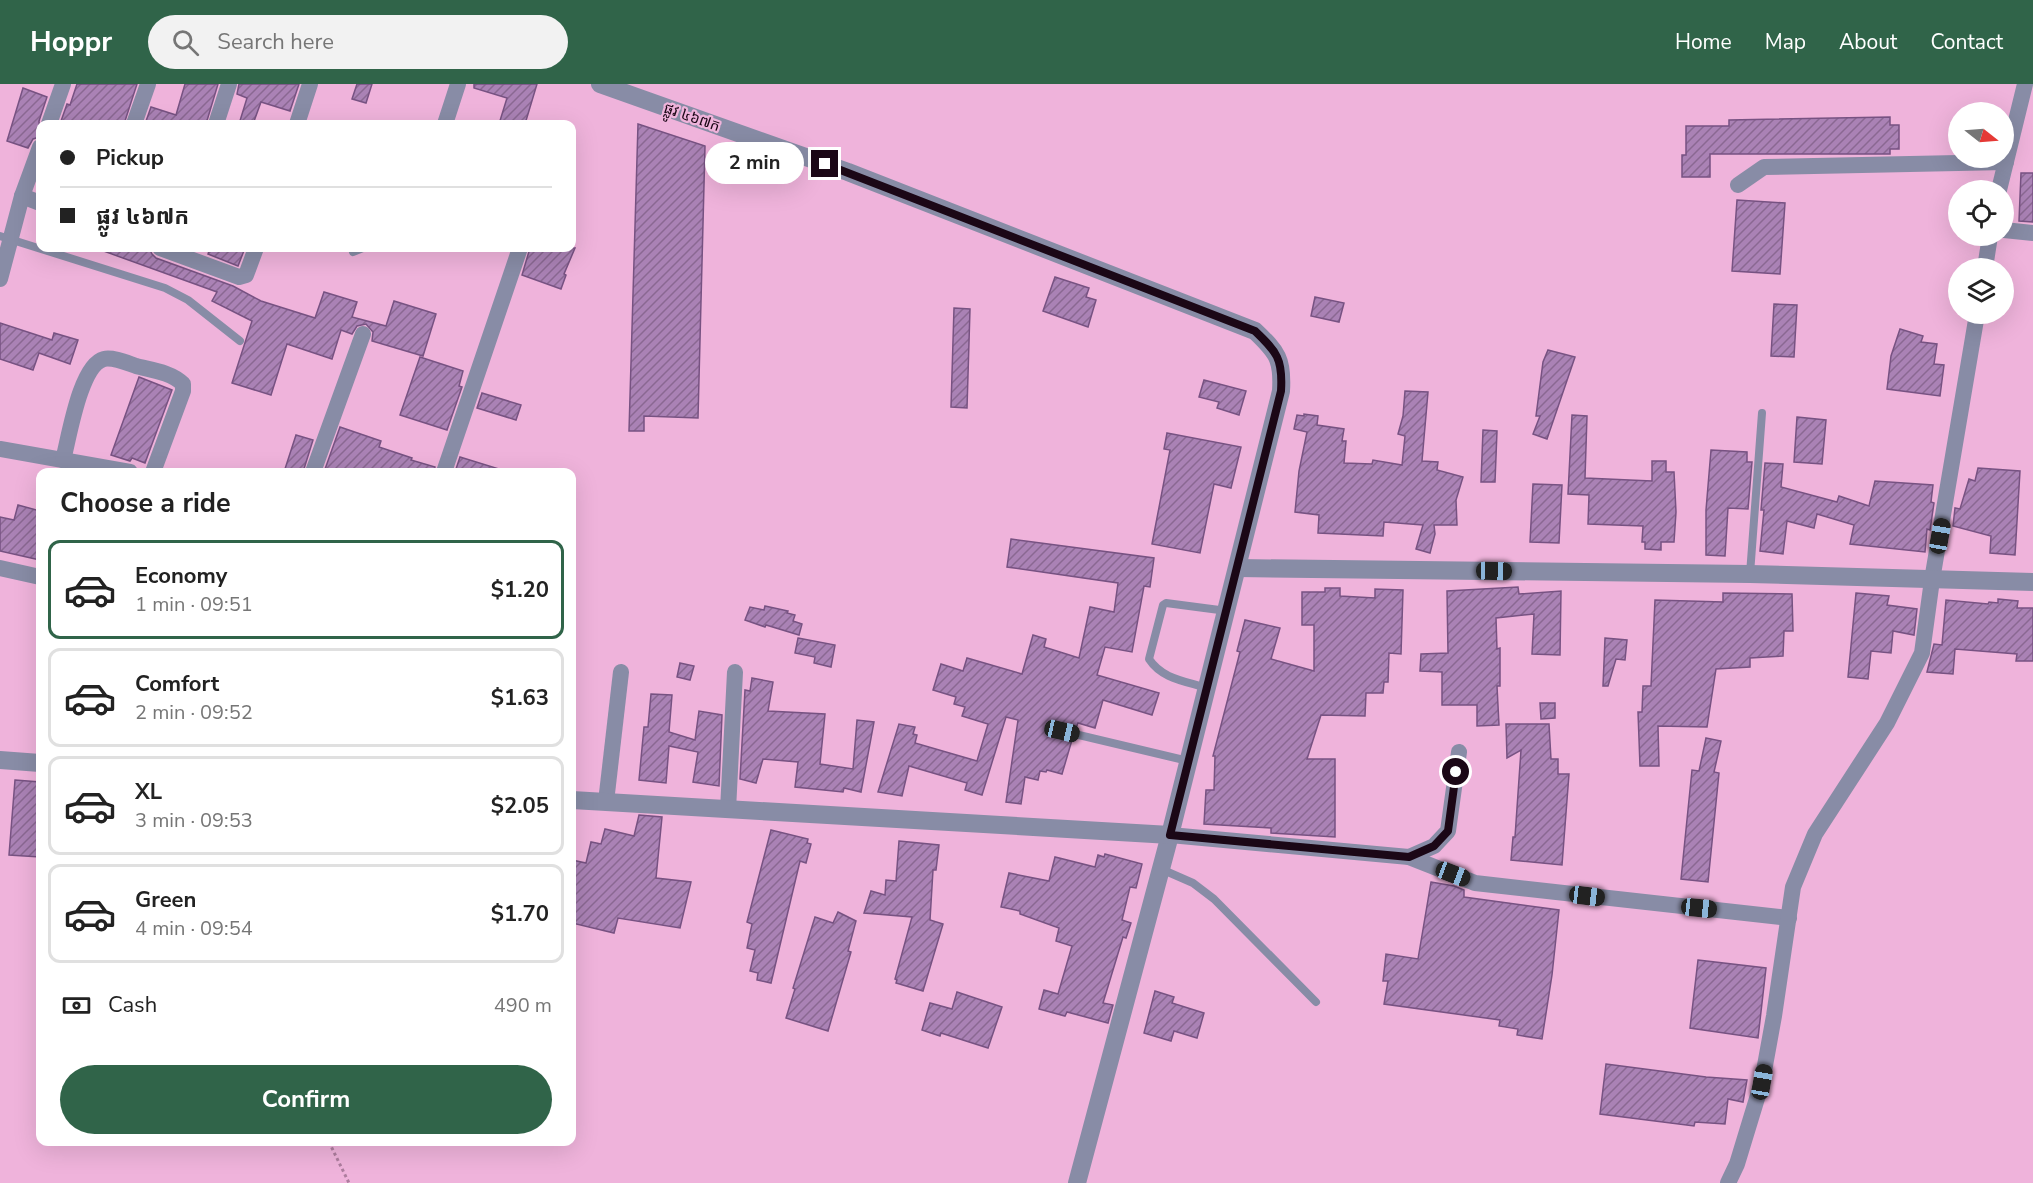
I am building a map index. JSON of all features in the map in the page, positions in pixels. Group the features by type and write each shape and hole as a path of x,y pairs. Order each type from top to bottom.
{"street":[{"path":"50,120 63,84"},
{"path":"135,120 148,84"},
{"path":"217,120 229,84"},
{"path":"298,120 310,84"},
{"path":"446,120 458,84"},
{"name":"ផ្លូវ ៤៦៧ក","path":"600,84 848,172 1255,331 1275,350 1282,373 1282,382 1238,568 1170,835 1077,1183"},
{"path":"2014,140 2026,106 2025,84"},
{"path":"0,279 5,238 36,158"},
{"path":"1738,185 1764,167 1948,163"},
{"path":"22,196 36,201"},
{"path":"2014,231 2033,232"},
{"path":"175,252 239,278 246,275 255,252"},
{"path":"445,468 519,252"},
{"path":"1728,1183 1737,1164 1762,1082 1792,887 1815,834 1887,723 1922,653 1932,580 1975,324"},
{"path":"314,468 363,334"},
{"path":"63,460 81,391 88,374 97,362 107,358 162,373 178,379 183,384 183,391 154,468"},
{"path":"0,449 108,468"},
{"path":"0,568 36,576"},
{"path":"1238,568 1750,574 2033,582"},
{"path":"606,802 621,672"},
{"path":"728,810 735,672"},
{"path":"1409,857 1434,846 1448,831 1459,752"},
{"path":"0,760 36,763"},
{"path":"576,800 1170,835 1409,857 1475,883 1789,918"}],"lane":[{"path":"5,238 36,248"},
{"path":"50,252 165,288 188,300 240,341"},
{"path":"1750,574 1762,413"},
{"path":"1207,688 1166,675 1157,670 1149,659 1163,605 1166,603 1227,611"},
{"path":"1062,731 1189,761"},
{"path":"1161,869 1193,883 1214,898 1316,1002"}],"path":[{"path":"331,1146 349,1183"}],"building":[{"path":"77,84 137,84 125,120 61,120 67,104 70,105"},
{"path":"185,84 218,84 207,120 146,120 151,107 176,115"},
{"path":"239,84 299,84 290,111 261,102 254,120 240,120 247,98 237,94"},
{"path":"357,84 372,84 366,103 352,99"},
{"path":"474,84 537,84 526,120 500,120 507,98 474,88"},
{"path":"23,88 47,97 39,120 36,120 36,138 28,148 7,141"},
{"path":"1890,117 1890,125 1899,125 1899,149 1890,149 1890,154 1710,154 1710,177 1682,177 1682,155 1686,155 1686,126 1729,126 1729,120"},
{"path":"638,124 705,146 698,418 644,416 644,431 629,431"},
{"path":"2021,173 2033,173 2033,222 2019,221"},
{"path":"1737,200 1785,203 1780,274 1732,271"},
{"path":"106,252 151,252 156,258 233,286 261,301 315,318 324,292 357,302 352,317 386,326 394,301 436,314 423,356 372,341 373,332 366,324 357,326 352,334 341,330 332,359 287,344 271,395 232,383 252,321 212,301 217,292"},
{"path":"209,252 243,252 238,266 208,254"},
{"path":"529,252 573,252 564,274 566,275 561,289 522,275"},
{"path":"1055,277 1089,288 1086,297 1096,300 1088,327 1043,311"},
{"path":"1315,297 1344,303 1339,322 1311,316"},
{"path":"1774,304 1797,305 1794,357 1771,356"},
{"path":"954,308 970,309 967,408 951,407"},
{"path":"0,323 52,340 54,333 78,340 70,364 39,353 33,370 0,359"},
{"path":"1900,329 1923,336 1921,342 1937,344 1934,364 1944,365 1940,396 1887,389 1891,356"},
{"path":"1548,350 1575,357 1547,439 1533,434 1540,416 1536,416 1543,362"},
{"path":"420,357 463,371 459,386 462,387 447,430 400,415"},
{"path":"139,377 172,390 145,463 132,458 130,461 111,455"},
{"path":"1204,380 1246,391 1239,415 1217,408 1219,402 1199,397"},
{"path":"1405,391 1428,392 1422,461 1438,462 1437,470 1463,477 1456,500 1457,525 1434,525 1435,534 1430,553 1416,549 1423,525 1384,522 1383,536 1318,533 1319,515 1295,512 1299,471 1307,432 1294,429 1297,415 1318,416 1317,425 1344,429 1342,441 1346,441 1344,463 1372,464 1373,460 1402,465 1405,436 1398,434 1403,416"},
{"path":"482,393 521,405 516,420 477,408"},
{"path":"1572,415 1587,416 1585,478 1652,481 1652,461 1666,461 1666,472 1674,472 1676,512 1674,542 1661,542 1661,550 1645,549 1645,542 1642,542 1643,526 1588,524 1589,495 1568,494"},
{"path":"1797,417 1826,420 1822,464 1794,462"},
{"path":"340,427 381,441 379,447 435,467 435,468 325,468"},
{"path":"1483,430 1497,431 1495,482 1481,482"},
{"path":"1167,433 1241,447 1231,488 1214,484 1200,553 1152,544 1170,450 1164,449"},
{"path":"296,435 313,440 304,468 285,468"},
{"path":"1711,450 1747,452 1747,462 1752,462 1748,509 1728,508 1725,556 1706,555 1706,510"},
{"path":"460,457 496,468 456,468"},
{"path":"1765,463 1783,464 1781,487 1837,502 1839,496 1869,506 1875,481 1933,485 1931,502 1934,503 1930,530 1927,529 1925,552 1850,544 1854,525 1817,514 1814,528 1787,521 1783,554 1760,551"},
{"path":"1978,468 2020,471 2015,555 1990,553 1991,536 1953,526 1955,508 1960,509 1969,479 1975,481"},
{"path":"1533,484 1562,485 1559,543 1530,542"},
{"path":"18,505 36,510 36,559 0,551 0,517 14,520"},
{"path":"1011,539 1154,558 1150,587 1144,586 1132,652 1105,647 1097,675 1159,693 1152,715 1103,700 1095,728 1078,723 1076,728 1058,726 1057,735 1072,740 1062,774 1047,770 1046,772 1040,771 1038,780 1025,777 1021,804 1006,802 1018,720 1006,717 982,795 965,790 967,783 909,766 902,796 878,792 899,724 915,727 913,734 917,735 915,743 977,761 988,724 962,716 965,707 954,704 956,697 933,690 941,664 963,671 967,658 1022,674 1033,635 1046,639 1044,647 1079,658 1090,607 1114,612 1118,583 1007,567"},
{"path":"1518,587 1519,594 1561,591 1560,655 1532,654 1534,614 1496,618 1497,649 1500,648 1500,686 1497,686 1499,725 1477,726 1477,705 1442,705 1442,672 1420,671 1421,654 1448,653 1447,591"},
{"path":"1325,588 1340,588 1340,596 1375,598 1375,589 1403,590 1401,654 1389,653 1388,682 1384,682 1383,693 1366,693 1365,716 1321,715 1307,759 1335,759 1335,837 1271,833 1271,828 1204,824 1206,790 1214,790 1215,756 1213,756 1240,652 1237,651 1245,620 1280,628 1271,659 1314,671 1314,625 1302,625 1302,592 1325,592"},
{"path":"1723,593 1792,594 1793,631 1784,631 1783,656 1750,658 1750,667 1716,669 1707,727 1658,726 1659,766 1640,766 1638,712 1642,712 1643,686 1651,686 1655,600 1723,602"},
{"path":"1856,593 1889,596 1887,605 1917,609 1914,635 1893,631 1891,653 1871,651 1868,679 1848,677"},
{"path":"1998,599 2018,601 2017,608 2033,608 2033,661 2016,661 2017,654 1955,649 1953,674 1927,672 1934,644 1942,645 1946,600 1988,604 1989,602 1998,603"},
{"path":"765,606 788,611 787,613 795,615 793,621 802,624 799,635 745,620 750,607 764,610"},
{"path":"798,638 835,645 831,667 814,663 815,657 795,653"},
{"path":"1605,638 1627,640 1625,660 1616,659 1608,686 1603,686"},
{"path":"680,663 694,666 690,680 677,677"},
{"path":"752,678 773,682 768,711 825,714 820,764 853,769 857,720 874,722 861,792 844,788 843,792 795,787 798,762 763,759 756,783 740,779 745,690 750,691"},
{"path":"651,694 672,695 669,732 695,740 699,711 722,715 719,786 693,782 698,752 669,746 666,783 639,780 644,727 648,727"},
{"path":"1540,703 1555,703 1555,718 1541,719"},
{"path":"1506,724 1549,724 1551,759 1558,759 1558,774 1569,774 1562,865 1511,860 1513,837 1515,837 1521,750 1507,758"},
{"path":"1706,738 1721,741 1714,772 1719,773 1708,882 1681,879 1692,770 1699,771"},
{"path":"15,780 36,782 36,857 9,855"},
{"path":"639,815 662,817 656,878 691,882 680,928 618,918 614,933 576,924 576,861 586,863 591,842 601,844 605,829 634,836"},
{"path":"771,830 808,839 807,843 811,844 806,863 800,861 771,983 757,980 758,973 750,971 755,950 747,948 752,924 747,922"},
{"path":"899,841 939,845 936,870 933,870 930,920 943,924 923,991 896,983 895,979 912,917 864,913 871,891 885,895 886,880 896,881"},
{"path":"1105,854 1142,864 1136,888 1130,887 1122,920 1131,923 1126,938 1123,937 1103,1003 1113,1005 1108,1023 1067,1012 1065,1016 1039,1009 1044,990 1058,994 1072,946 1056,941 1059,928 1020,914 1020,911 1001,907 1009,873 1049,881 1055,857 1095,867 1098,855 1104,857"},
{"path":"1431,882 1464,890 1464,897 1559,910 1542,1039 1517,1035 1518,1029 1499,1026 1500,1020 1384,1004 1388,981 1383,981 1386,954 1418,959"},
{"path":"838,912 856,921 848,951 851,952 828,1031 786,1018 815,917 833,923"},
{"path":"1698,960 1766,968 1758,1038 1690,1028"},
{"path":"1155,991 1174,997 1172,1003 1204,1013 1197,1038 1174,1031 1171,1041 1144,1033"},
{"path":"957,992 1002,1007 988,1048 941,1033 940,1036 922,1030 930,1003 952,1009"},
{"path":"1606,1064 1747,1080 1743,1102 1728,1099 1725,1124 1695,1122 1694,1126 1600,1114"}],"route":[{"path":"825,164 1255,331 1275,350 1282,373 1281,391 1170,835 1409,857 1434,846 1448,831 1456,772"}]}
